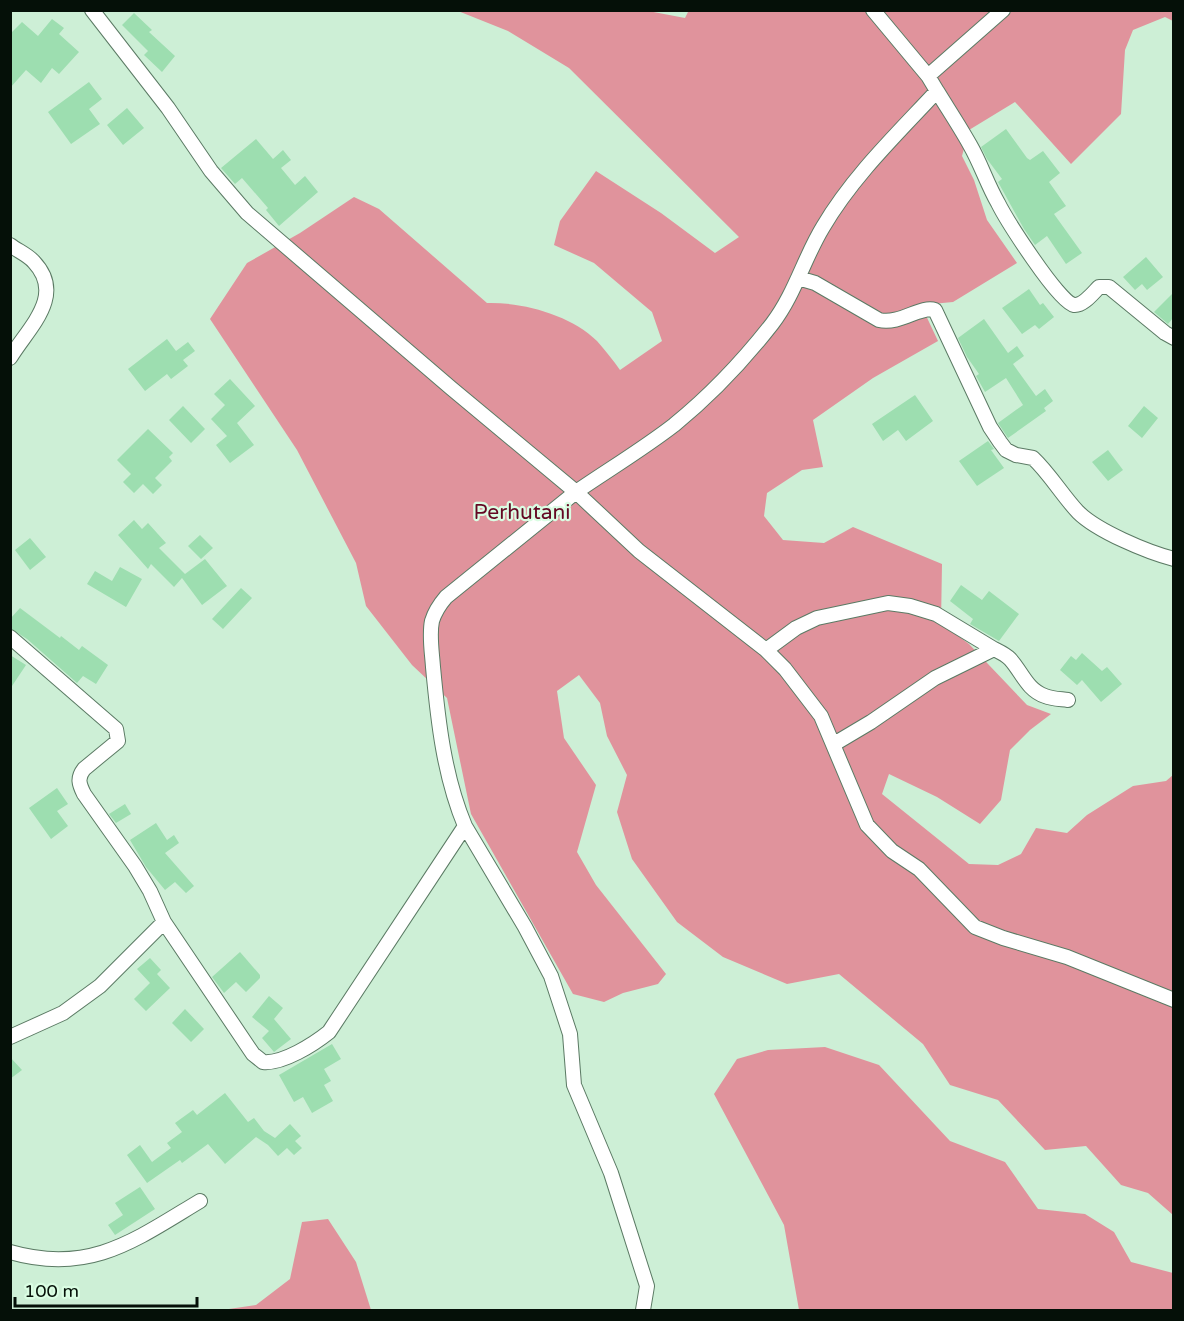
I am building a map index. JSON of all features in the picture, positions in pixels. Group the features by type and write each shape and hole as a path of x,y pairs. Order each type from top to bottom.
{"street":[{"path":"92,10 168,108 211,171 247,213 576,492 639,550 765,650 802,690 821,716 867,825 892,851 919,869 975,927 1067,957 1173,1000"},
{"path":"873,10 928,76 971,147 997,202 1016,234 1067,302 1077,304 1085,301 1099,287 1109,286 1173,338"},
{"path":"928,76 1003,10"},
{"path":"643,1311 647,1286 611,1173 574,1085 570,1034 551,976 525,927 465,826 449,777 442,742 431,641 432,622 437,607 447,597 576,492 673,426 716,388 773,322 824,226 852,185 937,90"},
{"path":"10,245 34,261 45,278 47,293 43,310 10,358"},
{"path":"798,278 815,283 879,320 888,322 907,318 925,310 935,310 990,427 1006,450 1016,455 1033,458 1076,510 1094,525 1154,553 1173,559"},
{"path":"765,650 796,628 817,618 888,603 910,606 936,614 1006,655 1036,692 1050,698 1068,700"},
{"path":"10,637 116,729 118,741 84,769 79,784 135,866 150,891 164,922 253,1054 263,1062 275,1061 315,1043 329,1032 465,826"},
{"path":"834,744 871,722 934,678 994,649"},
{"path":"10,1037 63,1013 100,986 164,922"},
{"path":"10,1252 67,1261 101,1254 135,1240 200,1201"}],"green space":[{"name":"Perhutani","path":"643,10 685,18 689,10 1173,11 1173,21 1165,17 1133,30 1125,50 1121,114 1071,164 1015,102 969,130 962,156 974,180 987,220 1017,263 953,302 921,305 938,341 873,378 813,420 823,467 802,470 767,493 764,516 783,540 824,543 853,527 942,564 941,623 969,644 1027,705 1051,714 1030,730 1010,750 1001,800 980,824 937,797 889,774 882,794 969,864 998,865 1021,854 1036,828 1067,833 1087,815 1133,786 1166,781 1173,775 1173,1215 1148,1193 1121,1185 1086,1146 1045,1150 998,1100 950,1085 923,1044 839,974 787,984 723,957 677,922 632,859 617,812 627,775 607,736 600,703 579,675 557,691 564,738 596,785 577,852 596,885 666,974 658,984 623,993 604,1002 573,994 471,814 447,698 412,665 366,606 356,563 297,450 210,319 247,263 300,233 354,197 379,209 487,303 531,308 574,324 597,341 620,370 662,341 652,312 594,263 554,245 560,221 596,171 661,213 715,253 739,237 569,68 508,31 458,11"},
{"path":"825,1047 879,1065 950,1141 1005,1162 1038,1209 1085,1214 1114,1232 1131,1262 1173,1273 1173,1310 799,1310 784,1225 714,1094 737,1059 768,1050"},
{"path":"328,1219 356,1262 371,1310 222,1310 256,1305 290,1279 302,1222"}],"building":[{"path":"134,13 152,30 149,32 175,56 162,72 144,55 148,51 122,25"},
{"path":"52,19 64,28 59,34 79,52 59,74 52,68 41,83 26,70 10,88 10,34 22,22 38,36"},
{"path":"89,82 102,99 89,109 100,124 71,144 48,112"},
{"path":"127,108 144,128 123,145 107,125"},
{"path":"1006,129 1027,158 1030,160 1043,151 1060,173 1049,182 1066,206 1054,214 1082,253 1066,264 1047,236 1035,245 998,182 1002,179 981,147"},
{"path":"256,139 273,159 283,150 291,160 281,168 295,185 305,176 318,192 279,226 266,210 268,208 242,178 235,184 221,168"},
{"path":"1146,257 1163,277 1147,290 1142,284 1135,290 1123,277"},
{"path":"1029,289 1040,305 1043,303 1054,317 1039,329 1035,325 1022,334 1002,308"},
{"path":"1173,293 1173,318 1168,324 1154,312"},
{"path":"984,319 1008,353 1017,346 1024,356 1013,364 1036,396 1045,389 1053,401 1044,408 1046,411 1008,438 998,423 1023,405 1006,378 985,392 976,376 979,374 958,338"},
{"path":"167,339 176,351 188,342 195,351 183,360 188,366 171,379 167,374 145,391 128,369"},
{"path":"230,379 255,406 237,423 254,445 230,463 216,445 227,436 211,419 225,405 214,394"},
{"path":"915,395 933,421 906,441 898,430 883,441 872,424"},
{"path":"183,406 205,429 191,443 169,420"},
{"path":"1144,406 1158,418 1142,438 1128,426"},
{"path":"148,429 173,453 169,457 172,461 155,478 162,485 153,494 143,484 134,493 123,482 131,474 117,460"},
{"path":"988,441 994,449 991,450 1004,468 977,486 959,461"},
{"path":"1108,450 1123,470 1108,481 1092,462"},
{"path":"134,520 142,529 148,523 166,543 159,548 185,574 205,559 227,586 202,605 182,578 174,587 151,564 148,569 118,535"},
{"path":"200,535 213,548 201,559 188,546"},
{"path":"30,538 46,557 30,570 15,550"},
{"path":"120,567 142,579 126,607 87,584 95,571 112,581"},
{"path":"961,585 982,600 989,591 1019,614 999,641 970,624 973,619 950,601"},
{"path":"241,588 252,598 223,629 212,619"},
{"path":"20,608 60,638 61,636 79,650 82,646 108,665 96,684 83,676 77,683 27,639 10,628 10,619"},
{"path":"1082,653 1102,671 1107,667 1122,684 1101,702 1082,680 1077,685 1060,670 1071,656 1076,660"},
{"path":"10,655 26,665 10,689"},
{"path":"57,788 68,804 57,811 68,826 51,839 29,808"},
{"path":"125,804 131,814 116,823 109,814"},
{"path":"156,823 167,840 174,835 179,843 165,853 194,886 186,893 175,882 165,890 146,867 130,840"},
{"path":"240,952 260,975 260,978 246,992 236,982 224,993 212,977"},
{"path":"150,958 161,970 157,974 170,988 146,1011 134,999 150,983 137,969"},
{"path":"269,996 283,1008 274,1019 291,1039 274,1052 262,1038 269,1031 252,1017"},
{"path":"185,1009 204,1029 191,1042 172,1023"},
{"path":"332,1044 341,1059 324,1069 331,1081 324,1085 333,1101 312,1113 303,1097 294,1102 279,1075"},
{"path":"10,1057 22,1070 10,1079"},
{"path":"225,1093 248,1122 254,1118 264,1131 275,1138 290,1124 301,1136 295,1141 302,1148 294,1155 287,1148 278,1156 256,1137 225,1164 208,1144 182,1163 180,1160 147,1183 127,1155 140,1145 152,1162 171,1148 167,1143 182,1132 175,1123 193,1110 197,1115"},
{"path":"140,1187 155,1209 115,1235 108,1225 123,1215 115,1203"}]}
